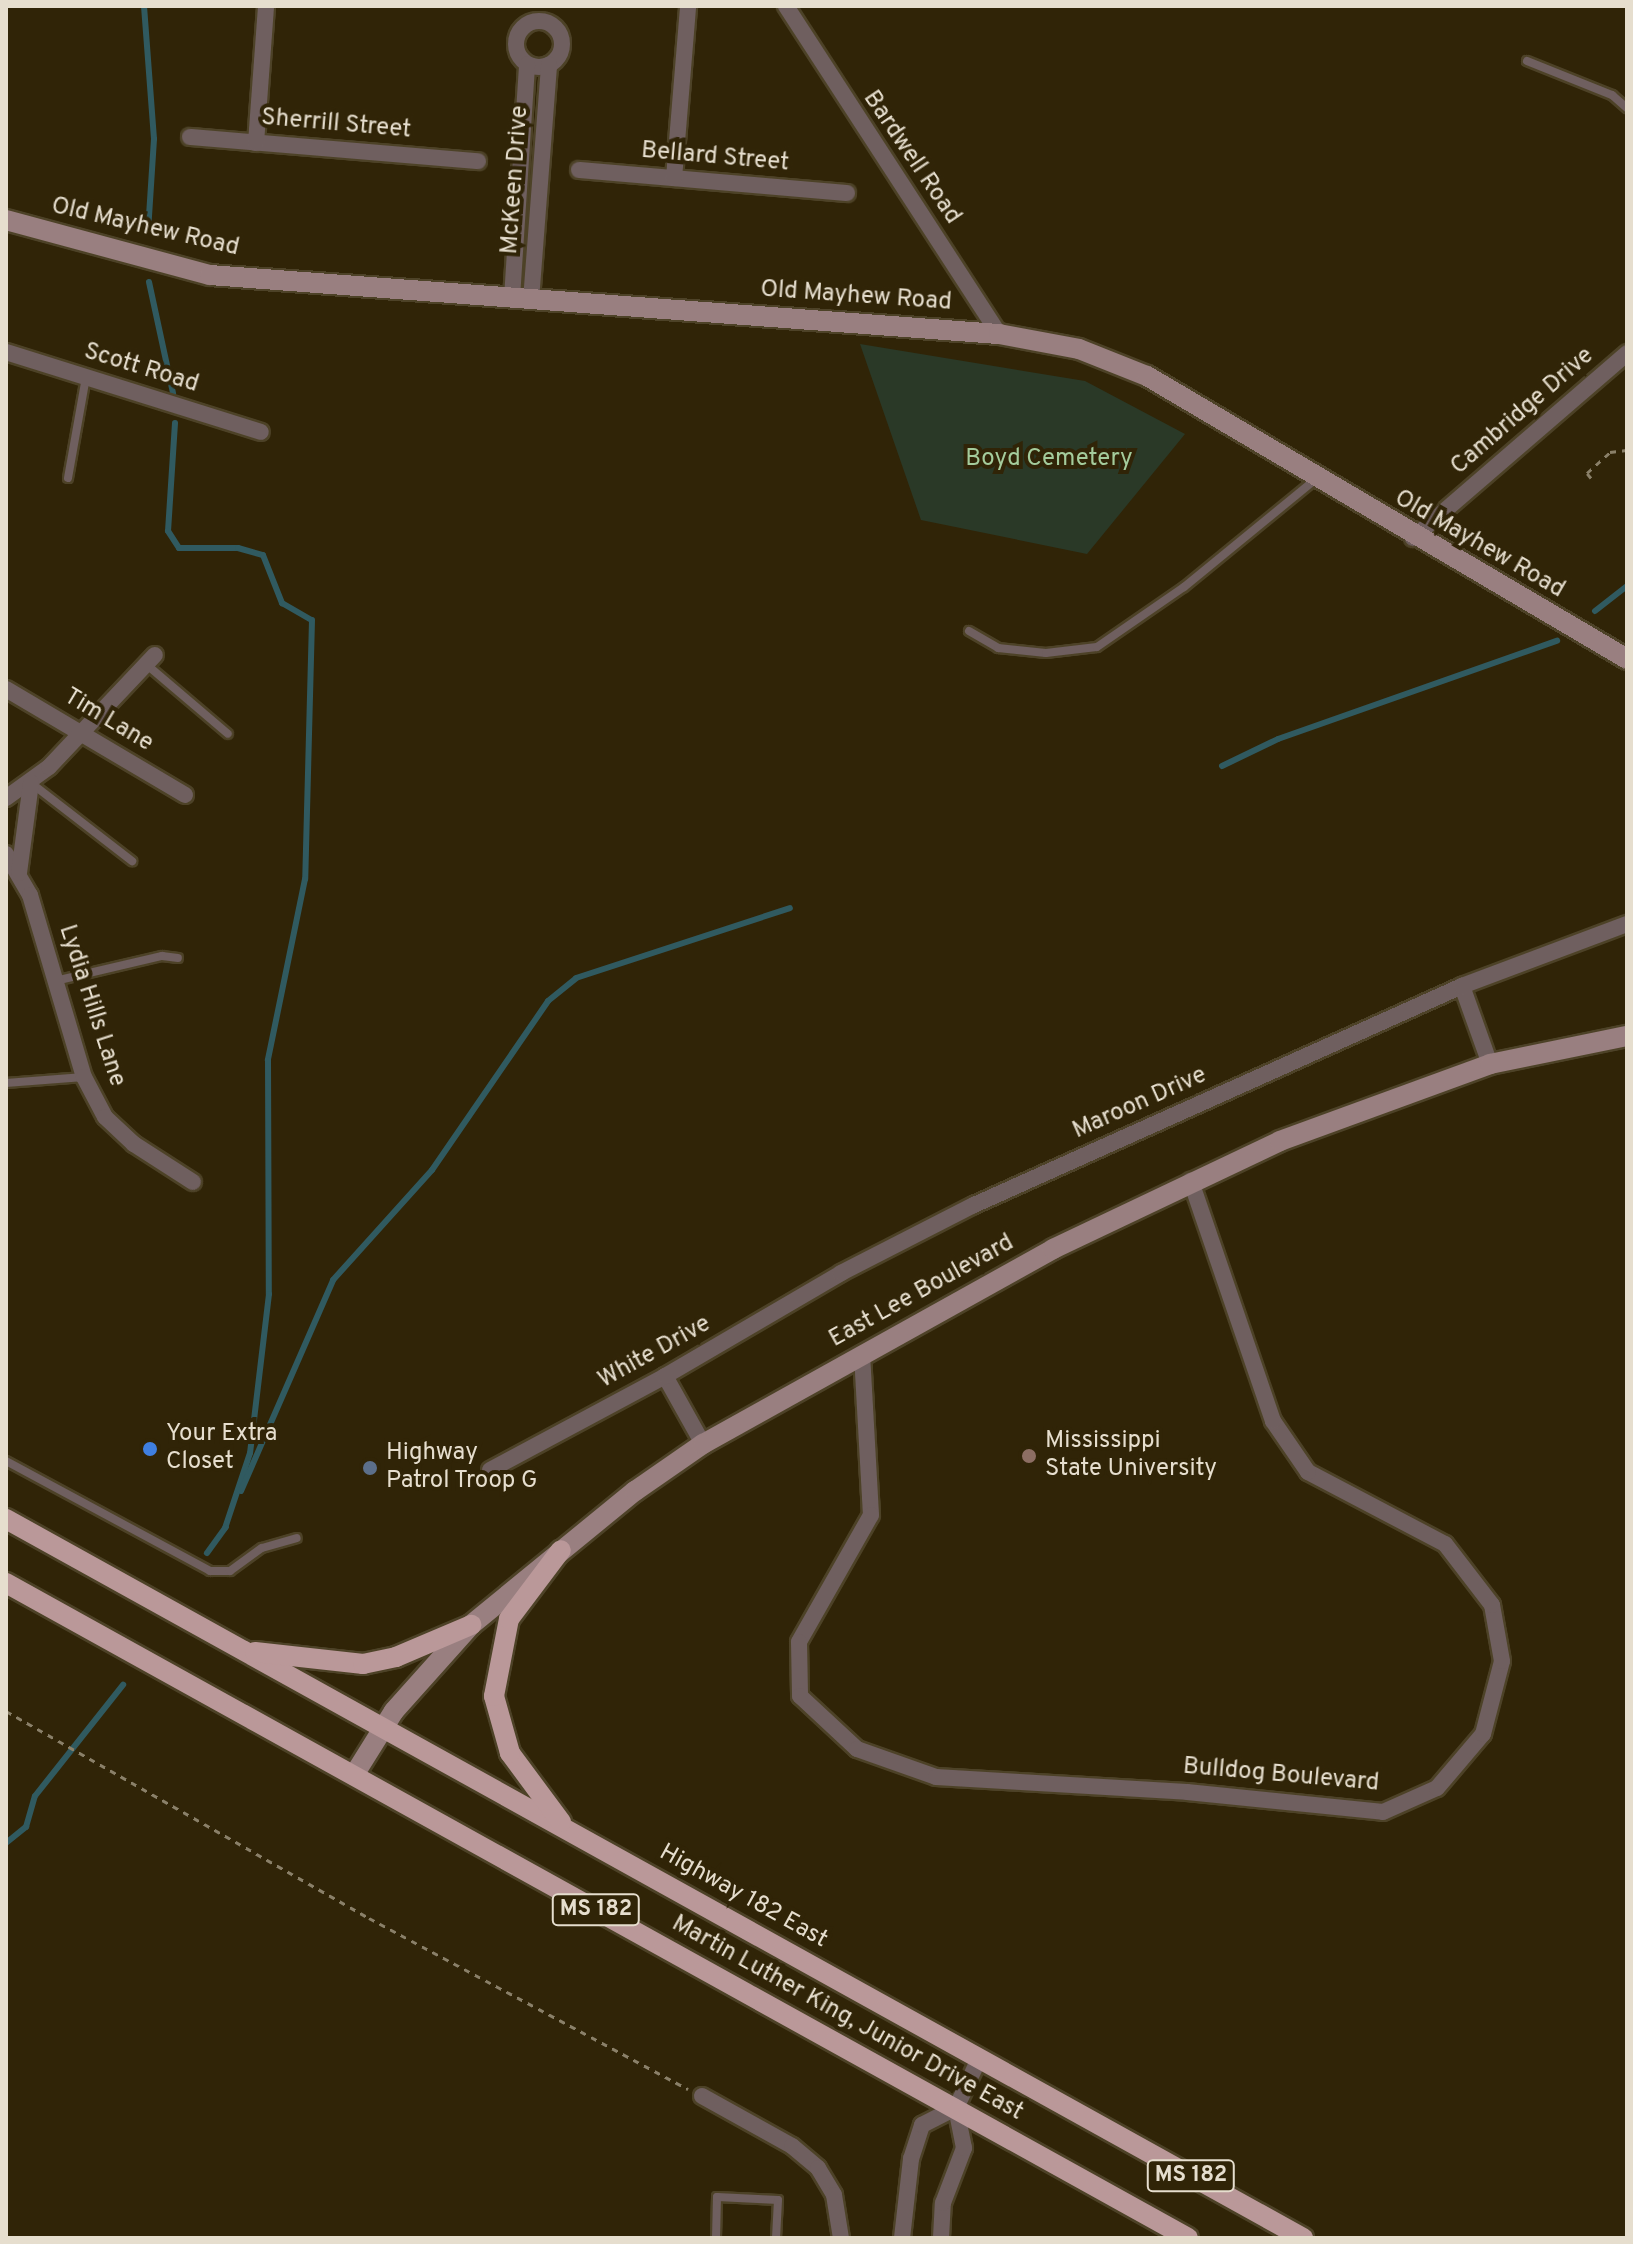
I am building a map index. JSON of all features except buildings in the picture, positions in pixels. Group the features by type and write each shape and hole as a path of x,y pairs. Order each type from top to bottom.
{"main road":[{"name":"MS 182","path":"6,1519 380,1729"},
{"path":"561,1550 509,1619 494,1696 510,1753 568,1831"},
{"name":"MS 182","path":"6,1583 354,1775"},
{"path":"234,1647 325,1663 363,1664 396,1657 471,1625"},
{"name":"Highway 182 East","path":"380,1729 1303,2238"},
{"name":"Martin Luther King, Junior Drive East","path":"354,1775 1188,2238"}],"street":[{"path":"256,143 266,6"},
{"name":"McKeen Drive","path":"552,24 554,6"},
{"path":"674,178 688,6"},
{"name":"Bardwell Road","path":"786,6 999,334"},
{"name":"McKeen Drive","path":"530,14 552,24 563,42 559,56 549,65 522,299 527,64 518,53 516,39 530,14"},
{"path":"527,64 549,65"},
{"name":"Sherrill Street","path":"190,137 478,161"},
{"name":"Bellard Street","path":"579,170 847,193"},
{"name":"Old Mayhew Road","path":"6,220 210,275 999,334 1079,349 1147,376 1413,538 1626,658"},
{"name":"Scott Road","path":"6,352 261,432"},
{"name":"Cambridge Drive","path":"1413,538 1627,353"},
{"path":"6,798 31,783 151,660"},
{"name":"Tim Lane","path":"6,689 185,795"},
{"path":"19,873 31,783"},
{"name":"Lydia Hills Lane","path":"6,854 19,873 84,1077 105,1117 119,1131 193,1182"},
{"name":"Maroon Drive","path":"841,1273 974,1205 1462,986 1627,924"},
{"path":"1462,986 1490,1064"},
{"name":"East Lee Boulevard","path":"354,1775 380,1729 471,1625 561,1550 703,1444 1053,1249 1280,1141 1490,1064 1627,1036"},
{"name":"Bulldog Boulevard","path":"862,1354 871,1515 799,1642 800,1696 857,1749 936,1777 1187,1792 1383,1812 1437,1788 1483,1734 1502,1661 1492,1605 1445,1544 1308,1472 1273,1421 1191,1181"},
{"name":"White Drive","path":"490,1470 665,1376 841,1273"},
{"path":"665,1376 703,1444"},
{"path":"941,2238 943,2203 964,2148 956,2108 979,2059"},
{"path":"702,2096 792,2146 818,2168 834,2195 841,2238"},
{"path":"902,2238 911,2159 922,2125 956,2108"}],"lane":[{"path":"1527,61 1612,95 1627,108"},
{"path":"68,478 86,377"},
{"path":"969,631 998,648 1046,653 1097,647 1184,587 1317,479"},
{"path":"151,660 228,734"},
{"path":"31,783 132,861"},
{"path":"55,981 162,956 178,958"},
{"path":"6,1083 14,1087 84,1077"},
{"path":"6,1461 210,1571 230,1571 262,1548 297,1538"},
{"path":"716,2238 717,2197 778,2200 776,2238"}],"path":[{"path":"1591,478 1587,473 1610,452 1627,450"},
{"path":"6,1711 369,1918 702,2096"}],"green space":[{"name":"Boyd Cemetery","path":"860,344 1085,381 1185,434 1087,554 921,520"}],"waterway":[{"path":"144,6 154,139 148,233"},
{"path":"149,282 173,393"},
{"path":"175,423 168,531 179,548 238,548 263,555 282,603 312,620 305,879 268,1060 269,1294 250,1453 225,1528"},
{"path":"1595,611 1627,586"},
{"path":"1222,766 1278,739 1557,641"},
{"path":"241,1491 333,1280 432,1170 548,1001 576,978 790,908"},
{"path":"207,1553 226,1527"},
{"path":"6,1843 26,1827 35,1796 123,1685"}],"place":[{"name":"Your Extra Closet","path":"150,1449"},
{"name":"Mississippi State University","path":"1029,1456"},
{"name":"Highway Patrol Troop G","path":"370,1468"}]}
